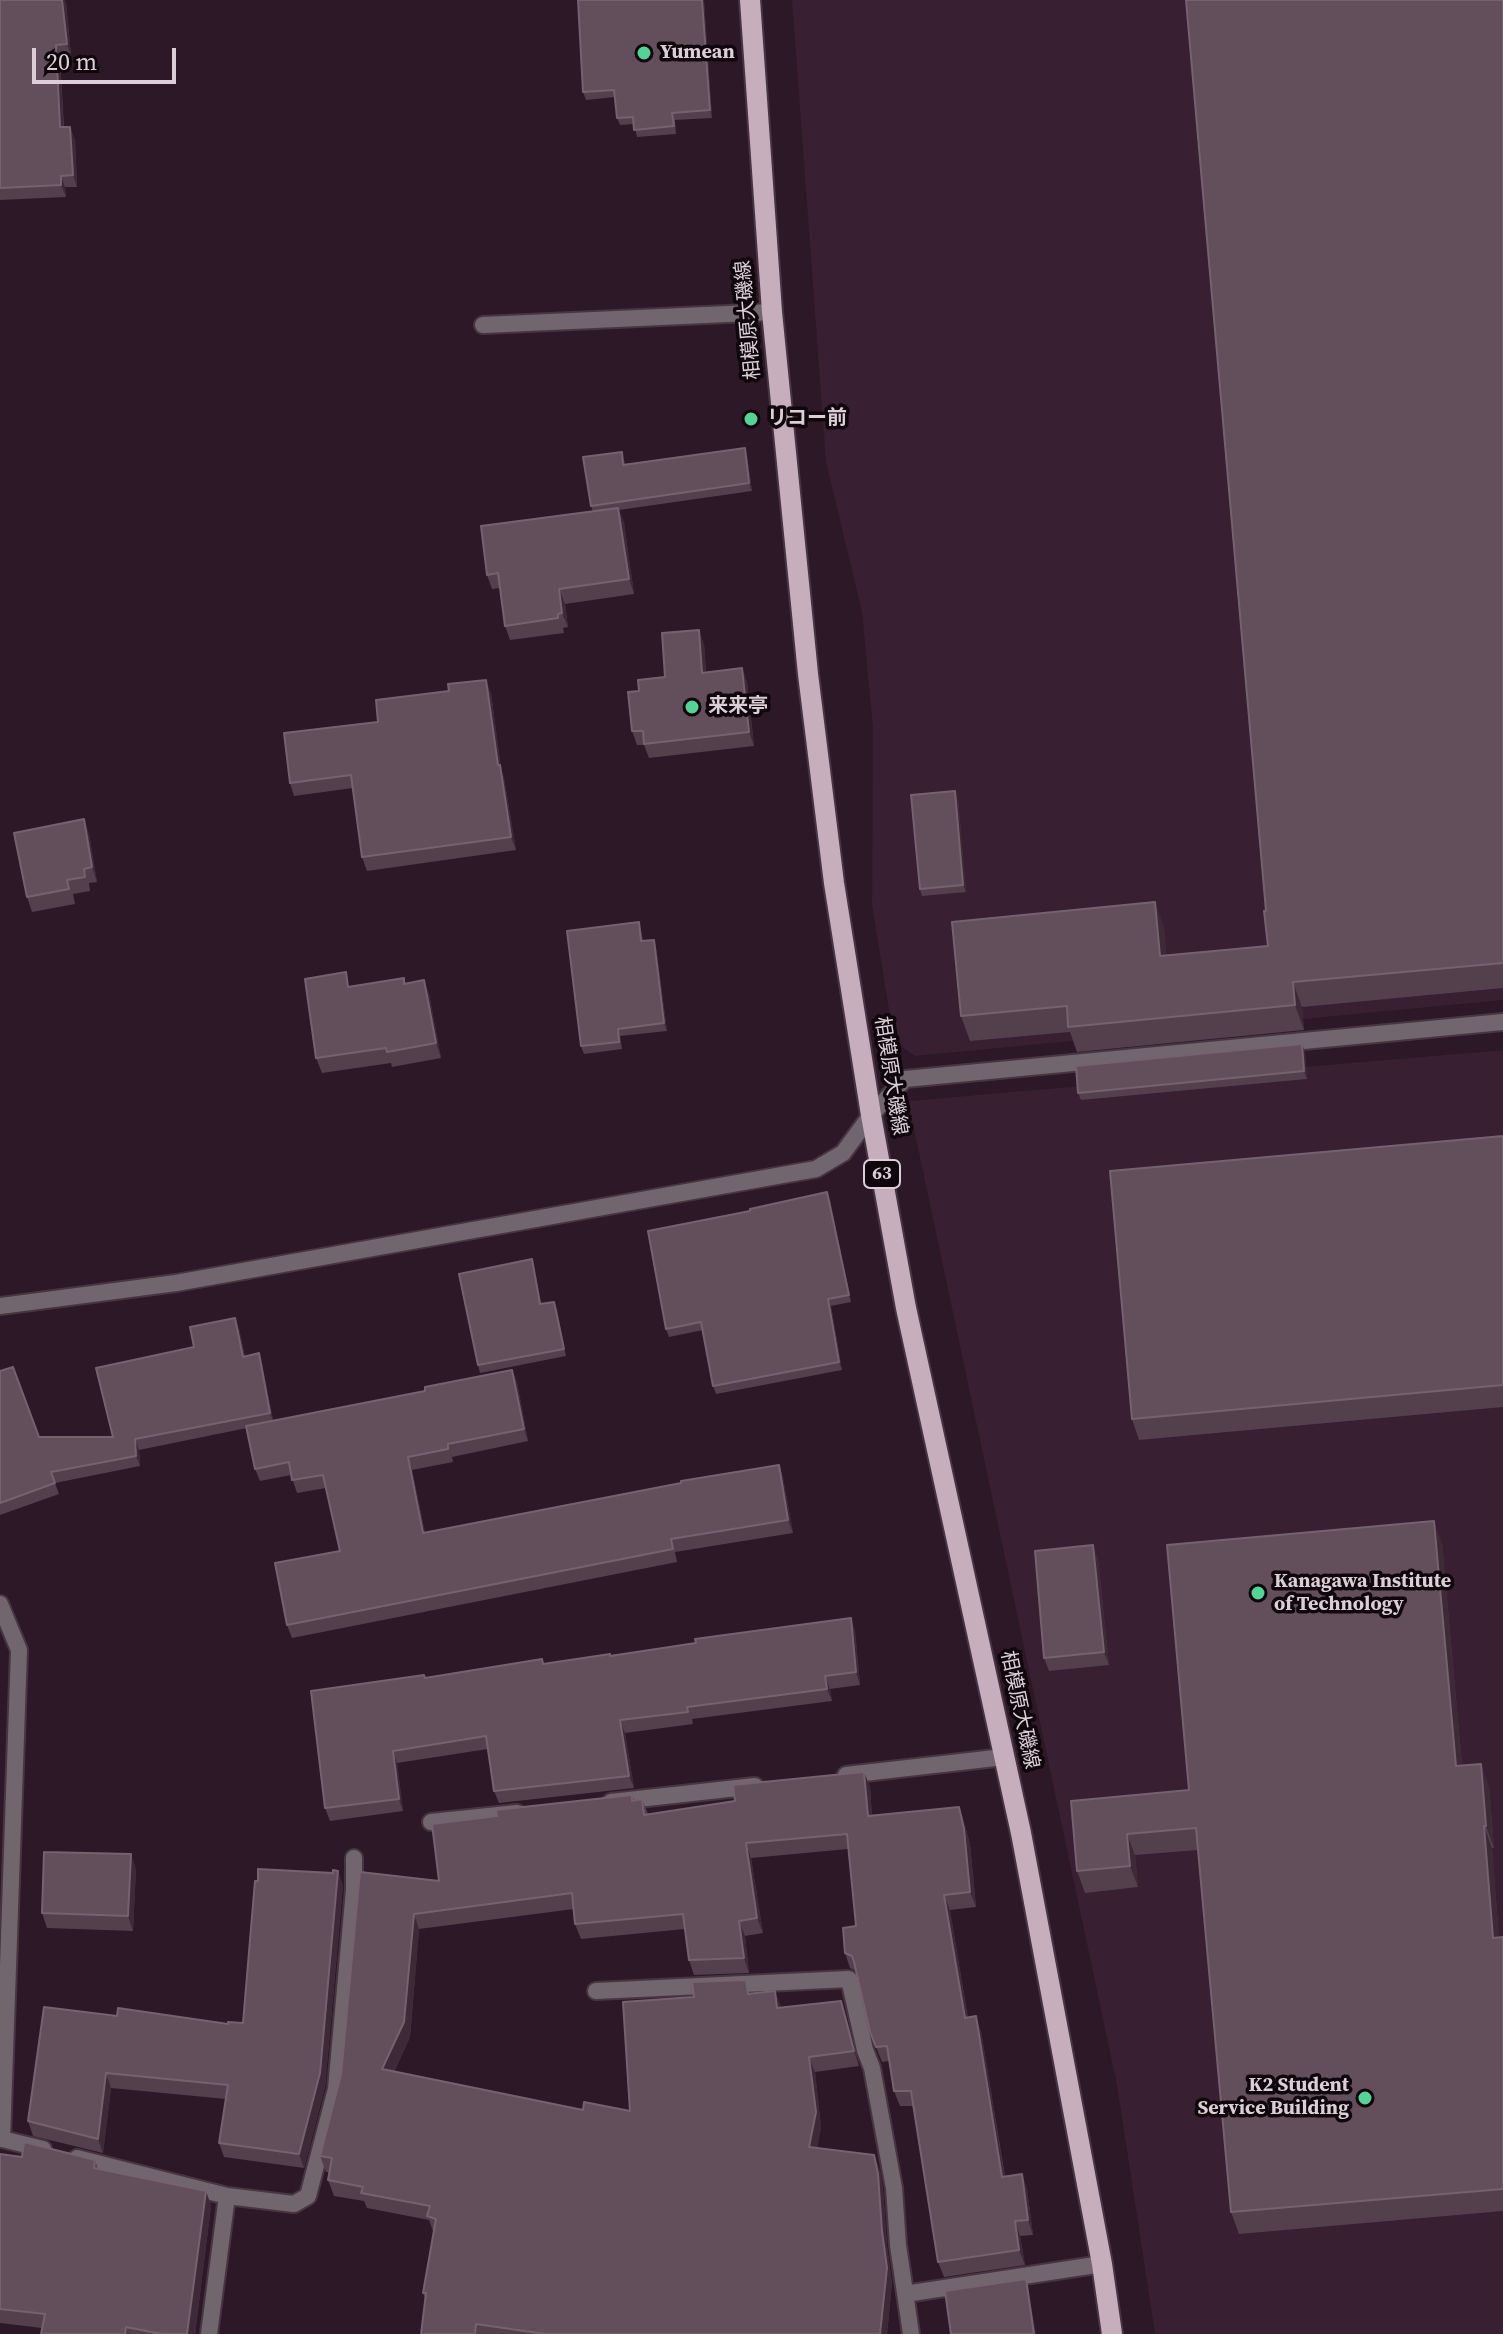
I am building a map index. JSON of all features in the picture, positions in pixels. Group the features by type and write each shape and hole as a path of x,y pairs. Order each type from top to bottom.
{"main road":[{"name":"相模原大磯線","path":"750,0 772,312 809,689 834,883 906,1308 1021,1833 1102,2264 1112,2334"}],"street":[{"path":"483,325 772,312"},
{"path":"0,1306 176,1283 816,1169 843,1153 871,1115 905,1079 1503,1022"},
{"path":"0,1604 19,1650 1,2139 227,2196 294,2204 308,2196 336,2089 354,1890 354,1858"},
{"path":"829,1777 1004,1757"},
{"path":"597,1804 766,1784"},
{"path":"431,1822 537,1810"},
{"path":"596,1991 849,1979 872,2068 891,2173 911,2334"},
{"path":"209,2334 227,2196"},
{"path":"905,2294 1102,2264"}],"shaded area":[{"path":"792,0 1503,0 1503,1000 915,1056 894,1041 872,905 873,729 862,612 826,462"},
{"name":"Kanagawa Institute of Technology","path":"1503,1050 1503,2334 1155,2334 1117,2085 908,1101"}],"building":[{"path":"0,0 62,0 67,44 56,45 60,127 70,127 73,175 61,176 61,185 0,188"},
{"path":"578,0 702,0 710,110 672,113 674,126 634,130 633,117 617,118 614,90 583,92"},
{"path":"1186,0 1503,0 1503,963 1293,982 1295,1005 1068,1027 1067,1006 961,1016 952,922 1155,902 1160,956 1268,946"},
{"path":"745,448 749,483 591,506 583,457 622,452 623,465"},
{"path":"618,508 629,579 559,589 562,613 558,614 558,618 505,626 498,573 487,575 481,526"},
{"path":"699,630 702,673 742,668 749,732 644,744 643,731 632,731 628,692 639,691 638,680 665,677 662,633"},
{"path":"486,680 511,837 362,857 351,775 290,783 284,733 378,722 376,700 449,691 448,684"},
{"path":"955,791 963,885 920,889 911,795"},
{"path":"84,819 92,867 84,869 85,877 67,880 69,889 27,897 14,833"},
{"path":"639,922 641,941 654,940 664,1023 618,1029 619,1042 581,1046 567,931"},
{"path":"346,972 348,987 404,978 404,984 424,980 436,1043 387,1052 386,1048 316,1058 305,979"},
{"path":"1302,1044 1304,1071 1078,1093 1076,1066"},
{"path":"1503,1136 1503,1385 1132,1419 1110,1171"},
{"path":"827,1192 849,1295 828,1299 839,1362 713,1386 701,1322 666,1329 648,1231"},
{"path":"532,1259 540,1304 554,1302 564,1349 478,1365 459,1274"},
{"path":"235,1318 243,1357 259,1353 270,1413 135,1439 136,1456 51,1472 55,1483 0,1503 0,1371 13,1367 39,1437 113,1437 96,1368 194,1347 190,1327"},
{"path":"512,1370 524,1429 448,1444 448,1449 408,1457 423,1533 681,1481 779,1465 788,1520 671,1539 673,1549 287,1625 275,1563 340,1551 323,1475 292,1480 289,1462 255,1469 246,1426 425,1391 425,1387"},
{"path":"1434,1521 1456,1766 1481,1764 1493,1938 1503,1937 1503,2189 1231,2212 1196,1828 1127,1834 1130,1866 1077,1871 1071,1801 1189,1790 1167,1545"},
{"path":"1093,1545 1104,1652 1044,1658 1035,1551"},
{"path":"851,1618 856,1672 825,1676 827,1689 687,1707 688,1712 620,1720 629,1776 494,1791 486,1736 393,1751 399,1799 325,1808 311,1691 424,1675 425,1678 542,1659 543,1664 610,1656 696,1643 695,1639"},
{"path":"864,1772 868,1816 959,1807 970,1892 944,1895 965,2018 976,2016 1002,2177 1022,2174 1028,2220 1015,2221 1019,2250 938,2262 911,2091 894,2091 887,2046 876,2047 854,1962 852,1956 845,1953 843,1928 856,1926 847,1834 746,1843 757,1918 739,1921 744,1958 689,1960 683,1914 575,1924 572,1893 414,1914 404,2022 382,2069 583,2110 584,2102 630,2111 623,2002 694,1997 692,1982 746,1980 748,1994 775,1991 777,2008 841,2001 854,2051 809,2057 816,2112 809,2147 874,2155 887,2268 880,2334 545,2334 476,2324 475,2334 421,2334 426,2293 423,2293 436,2219 427,2216 430,2206 361,2193 363,2187 328,2180 332,2158 320,2156 341,2075 360,1872 439,1881 432,1824 497,1816 496,1810 632,1795 632,1801 642,1799 644,1815 735,1801 733,1785"},
{"path":"44,1852 131,1854 128,1916 42,1913"},
{"path":"258,1869 338,1871 320,2073 299,2154 219,2143 228,2085 106,2073 98,2139 28,2121 44,2007 117,2016 118,2008 228,2024 243,2023"},
{"path":"24,2142 95,2160 94,2168 206,2191 187,2334 161,2334 126,2327 125,2334 41,2334 45,2314 0,2309 0,2154 22,2157"},
{"path":"1026,2279 1034,2334 951,2334 945,2291"}],"place":[{"name":"Yumean","path":"644,53"},
{"name":"リコー前","path":"751,419"},
{"name":"来来亭","path":"692,707"},
{"name":"Kanagawa Institute of Technology","path":"1258,1593"},
{"name":"K2 Student Service Building","path":"1365,2098"}]}
